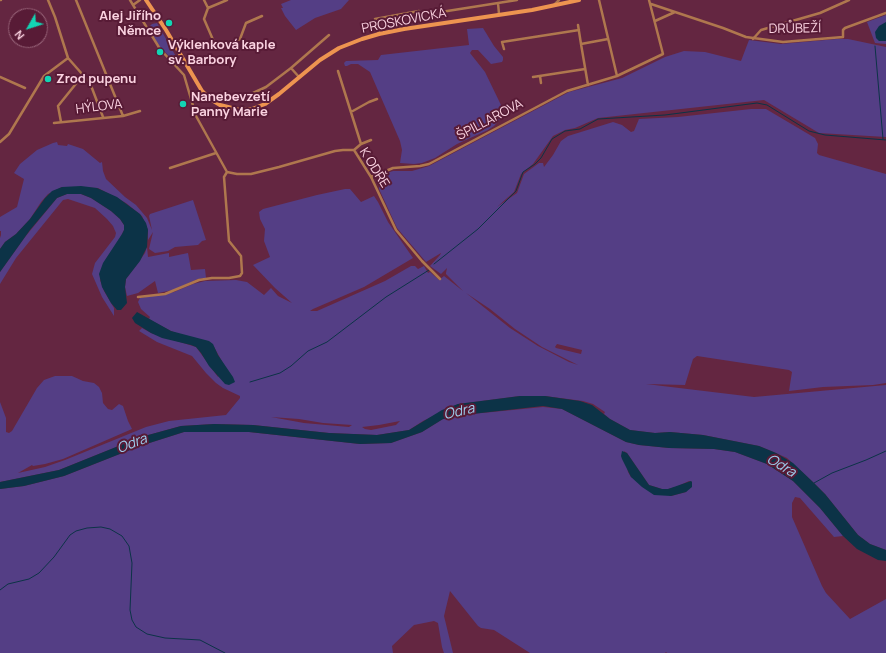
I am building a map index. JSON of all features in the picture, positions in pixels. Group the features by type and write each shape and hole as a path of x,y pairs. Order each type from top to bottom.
{"street":[{"path":"48,0 68,58 90,83 103,118"},
{"path":"76,0 122,116"},
{"path":"130,0 160,49 184,75 196,116 227,172 224,177 229,241 241,256 242,273 240,276 229,278 199,280 165,294 138,297"},
{"path":"133,5 140,0"},
{"name":"PROSKOVICKÁ","path":"146,0 166,30 198,87 217,104 227,108 240,110 259,107 274,99 320,60 339,48 354,42 379,34 553,6 579,0"},
{"path":"204,0 208,8 204,19 217,49 240,39 246,23 262,16"},
{"path":"208,8 227,0"},
{"name":"PROSKOVICKÁ","path":"441,12 517,0"},
{"path":"553,6 560,0"},
{"path":"599,0 618,76"},
{"name":"ŠPILLAROVA","path":"371,178 393,168 429,164 567,91 618,76 663,54 650,0"},
{"path":"753,39 761,30 820,13 850,0"},
{"path":"498,3 500,14"},
{"name":"DRŮBEŽÍ","path":"651,4 753,39 783,42 843,37 843,30 847,27 886,13"},
{"path":"379,34 376,19 419,11"},
{"path":"655,21 675,12"},
{"path":"578,25 588,85"},
{"path":"504,49 502,42 579,30"},
{"path":"240,95 253,93 266,87 291,68 328,35"},
{"path":"581,44 608,39"},
{"path":"0,142 9,134 44,76 68,58"},
{"path":"291,68 299,77"},
{"path":"533,77 585,68"},
{"path":"338,71 361,144"},
{"name":"HÝLOVA","path":"61,122 58,106 83,75"},
{"path":"540,76 541,83"},
{"path":"0,77 25,88"},
{"path":"351,112 377,99"},
{"name":"HÝLOVA","path":"54,123 122,116 140,111"},
{"path":"354,150 361,144 371,140"},
{"name":"K ODŘE","path":"227,172 251,174 334,151 354,150 371,178 396,230 440,279"},
{"path":"170,168 216,153"}],"shaded area":[{"path":"291,0 349,0 341,9 315,18 296,30 285,16 281,8 283,8 281,4"},
{"path":"886,15 886,44 875,43 867,22"},
{"path":"157,23 178,60 175,62 160,47 148,28 152,24"},
{"path":"483,28 503,57 502,62 491,64 478,50 472,50 470,53 485,72 500,103 503,110 501,118 488,130 457,144 435,158 422,163 400,163 402,150 400,141 370,72 358,64 345,66 344,63 346,61 378,60 381,55 469,45 467,29"},
{"path":"848,39 886,47 886,137 819,133 764,100 598,118 553,136 533,164 521,174 514,192 497,207 517,193 524,174 539,163 543,163 544,167 561,141 568,136 613,122 622,125 631,132 634,131 639,119 678,117 751,109 766,109 815,138 818,144 817,153 819,155 886,174 886,383 789,391 792,372 789,370 697,356 693,359 685,385 646,384 754,397 886,385 886,550 870,544 858,535 825,494 814,483 787,458 776,453 759,446 703,435 670,432 655,433 630,430 610,419 604,414 605,412 593,404 583,401 545,396 520,396 458,404 423,421 409,430 377,435 329,433 253,425 214,424 181,426 141,437 59,470 0,482 0,402 6,418 6,432 9,433 12,431 37,388 44,380 55,376 72,376 83,381 94,383 99,387 102,393 103,403 108,409 112,410 119,404 123,406 132,429 63,459 45,464 32,465 18,473 45,467 65,460 146,427 169,421 226,415 240,396 216,383 192,356 157,342 139,331 142,328 151,333 196,347 218,377 224,365 214,347 171,331 149,319 150,317 141,309 138,302 140,298 174,292 205,281 236,280 247,282 264,295 271,288 278,296 292,303 253,265 270,257 264,241 265,229 260,219 259,212 263,209 345,189 350,189 361,202 374,196 388,222 413,258 364,287 310,311 317,311 385,281 411,266 415,266 418,269 424,266 428,273 430,272 439,280 444,276 463,291 446,274 447,268 441,274 430,266 441,253 426,262 397,228 379,189 379,184 384,174 393,171 412,171 429,166 569,92 622,78 665,57 684,51 705,52 741,61 749,40 781,44","holes":["466,293 542,347 578,365 538,346 510,328","557,344 582,350 581,354 555,347","271,417 352,425 349,427 304,423","400,421 396,425 371,430 362,427"]},
{"path":"57,142 58,145 67,146 68,144 83,149 100,163 102,162 106,179 136,205 147,218 152,230 149,216 150,214 193,200 206,240 202,241 198,245 175,247 168,251 155,253 149,249 153,232 148,240 148,230 142,216 126,203 98,188 62,187 48,194 30,219 16,234 5,242 0,249 0,217 17,207 24,179 14,173 20,164 37,150"},
{"path":"67,194 81,194 91,198 111,211 124,225 124,230 100,280 104,291 114,308 114,316 102,297 92,274 95,263 115,237 116,233 113,226 95,208 68,199 63,200 16,258 0,284 0,272 25,237 57,198"},
{"path":"147,247 148,257 169,253 169,257 188,253 191,270 205,269 206,278 198,279 173,290 158,293 155,281 138,293 127,296 125,287 126,279 145,253"},
{"path":"543,407 562,409 626,442 669,448 714,449 735,452 767,464 793,481 820,508 843,536 834,537 800,498 795,497 792,503 792,517 826,593 850,619 886,599 886,653 530,653 494,630 481,628 478,626 450,591 444,616 453,653 444,653 438,623 434,621 414,625 392,646 393,653 0,653 0,489 24,486 64,476 140,446 184,432 249,432 360,444 391,443 422,432 443,419 472,414","holes":["624,451 627,453 649,485 662,489 668,489 689,481 692,482 686,492 671,496 631,477 628,472"]}],"water":[{"path":"886,22 886,41 879,41 876,38 875,32 879,26"},
{"path":"81,186 97,188 117,197 140,214 146,223 148,230 147,247 140,261 126,279 125,287 127,303 121,310 117,310 111,303 102,287 99,274 103,263 122,234 124,225 111,211 91,198 81,194 67,194 57,198 30,230 0,272 0,249 5,242 16,234 30,219 45,198 52,191 62,187"},
{"path":"137,312 171,331 209,341 213,344 235,382 229,385 225,384 209,366 196,347 162,338 135,323 132,318"},
{"name":"Odra","path":"520,396 545,396 580,401 592,405 610,419 630,430 655,433 670,432 703,435 759,446 776,453 793,463 825,494 858,535 870,544 886,550 886,561 878,560 857,549 843,536 820,508 793,481 767,464 735,452 714,449 669,448 626,442 562,409 543,406 472,414 443,419 422,432 391,443 360,444 249,432 184,432 140,446 64,476 24,486 0,489 0,482 59,470 141,437 181,426 214,424 253,425 329,433 377,435 409,430 442,410 458,404"},
{"path":"622,451 627,453 649,485 662,489 668,489 691,481 692,487 686,492 671,496 654,495 631,477 622,459"}],"waterway":[{"path":"875,46 883,139"},
{"path":"434,264 478,229 516,191 523,172 541,158 552,139 565,131 580,129 598,119 665,115 757,103 767,105 809,131 825,135 886,140"},
{"path":"250,382 280,373 291,366 308,351 327,342 386,297 429,270"},
{"path":"814,483 832,473 886,451"},
{"path":"0,590 8,584 29,579 39,573 54,557 70,535 76,531 87,528 101,527 110,529 122,536 129,546 132,563 130,610 132,620 136,627 147,634 165,638 200,640 225,653"}],"place":[{"name":"Alej Jiřího Němce","path":"169,23"},
{"name":"Výklenková kaple sv. Barbory","path":"160,52"},
{"name":"Zrod pupenu","path":"48,79"},
{"name":"Nanebevzetí Panny Marie","path":"183,104"}]}
